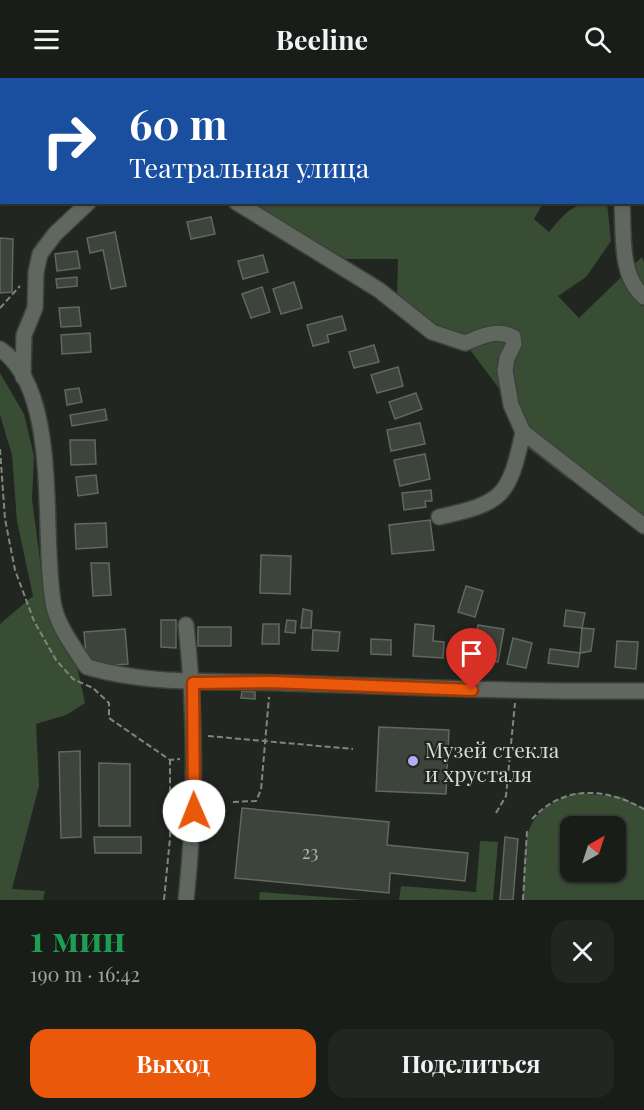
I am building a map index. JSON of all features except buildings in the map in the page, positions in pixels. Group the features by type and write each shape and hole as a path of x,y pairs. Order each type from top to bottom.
{"street":[{"path":"23,377 24,335 35,308 36,272 40,254 54,234 87,204"},
{"path":"239,204 379,290 432,332 465,343 491,333 504,332 513,337 514,344 507,358 505,372 511,405 523,432 644,526"},
{"path":"622,204 626,264 634,288 644,297"},
{"path":"24,335 2,350 23,377 39,411 45,444 47,546 55,609 71,642 87,667 122,677 193,683 271,682 516,692 644,691"},
{"path":"439,517 483,507 502,493 515,469 523,432"},
{"path":"186,625 193,683 194,824 186,900"}],"path":[{"path":"0,308 12,292 36,272"},
{"path":"233,802 256,801 261,790 271,682"},
{"path":"496,813 506,796 516,692"},
{"path":"193,735 353,749"},
{"path":"164,900 170,838 170,760"},
{"path":"532,819 557,799 577,793 622,796 644,809"},
{"path":"522,900 527,831"}],"green space":[{"path":"238,204 542,204 534,219 549,232 568,211 580,205 607,204 611,241 586,277 558,296 579,318 642,257 644,262 644,520 634,511 568,479 523,444 522,419 465,343 397,299 398,259 327,259"},
{"path":"0,373 24,414 34,456 32,499 46,607 77,666 85,703 66,715 36,724 39,786 12,889 45,891 43,900 0,900 0,624 33,596 17,521 12,455 0,415"},
{"path":"577,793 622,797 644,809 644,900 523,900 525,847 528,833 534,820 543,809 557,800"},
{"path":"480,841 498,842 493,900 399,900 401,886 476,892"},
{"path":"260,892 364,900 259,900"}],"place":[{"name":"Музей стекла и хрусталя","path":"413,761"}],"route":[{"path":"194,811 193,683 271,682 472,690"}]}
